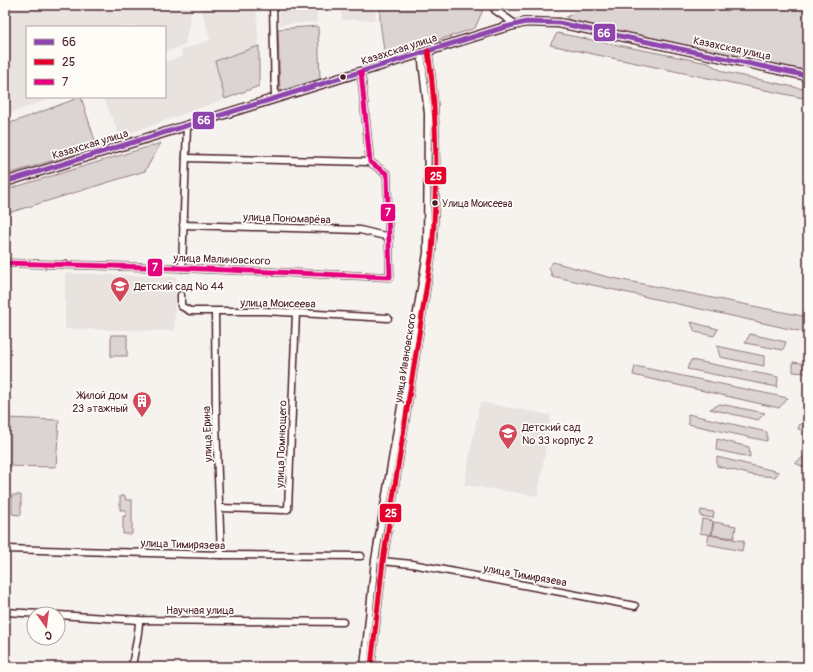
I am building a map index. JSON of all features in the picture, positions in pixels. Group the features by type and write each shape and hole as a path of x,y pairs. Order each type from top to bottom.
{"main road":[{"name":"Казахская улица","path":"5,182 516,24 535,22 559,23 808,76"}],"street":[{"path":"273,5 275,99"},
{"path":"493,5 495,10 516,24"},
{"name":"улица Ивановского","path":"364,667 375,560 427,253 429,231 428,114 424,52"},
{"name":"улица Ивановского","path":"372,667 383,561 432,246 435,210 435,136 424,52"},
{"path":"361,72 370,162"},
{"path":"182,268 186,126"},
{"path":"186,158 370,162 387,174 390,237"},
{"name":"улица Пономарёва","path":"183,225 360,230 390,237"},
{"name":"улица Малиновского","path":"5,263 390,276 390,237"},
{"name":"улица Моисеева","path":"181,295 181,306 185,310 215,312 296,312 388,318"},
{"name":"улица Ерина","path":"215,312 216,422 221,555"},
{"name":"улица Помнющего","path":"220,508 288,509 296,312"},
{"name":"улица Тимирязева","path":"5,549 221,555 361,556"},
{"name":"улица Тимирязева","path":"375,560 412,564 635,606"},
{"path":"5,612 26,613"},
{"name":"Научная улица","path":"66,615 140,620 343,622"},
{"path":"132,667 133,652 138,640 140,620"}],"shaded area":[{"path":"5,5 191,5 192,7 185,45 166,52 166,26 26,26 26,98 53,98 5,115"},
{"path":"200,5 256,5 259,46 215,61 225,99 120,137 103,98 166,98 166,62 182,56 181,50 210,40"},
{"path":"279,5 316,5 317,22 279,25"},
{"path":"341,5 375,5 376,20 342,20"},
{"path":"380,5 485,5 475,28 385,58 380,21"},
{"path":"592,5 808,5 808,72 574,23 566,17"},
{"path":"318,26 320,79 280,91 278,29"},
{"path":"557,33 708,63 724,72 808,90 808,99 550,45"},
{"path":"259,46 259,86 225,99 215,61"},
{"path":"81,98 97,147 5,175 5,125"},
{"path":"161,143 145,171 5,214 5,190"},
{"path":"553,262 608,277 808,317 808,333 552,276 549,267"},
{"name":"Детский сад № 44","path":"65,273 176,277 174,331 65,329"},
{"path":"691,322 718,329 714,336 695,332"},
{"path":"750,334 786,342 783,350 745,343"},
{"path":"111,335 127,335 127,356 111,356"},
{"path":"717,346 764,356 764,366 720,357"},
{"path":"691,360 778,377 777,387 687,369"},
{"path":"793,362 808,364 808,373 793,372"},
{"path":"635,366 788,398 779,408 633,375"},
{"name":"Детский сад № 33 корпус 2","path":"480,402 551,415 538,496 464,485"},
{"path":"720,404 765,413 758,420 710,409"},
{"path":"688,414 767,432 767,441 688,424"},
{"path":"5,418 59,420 56,467 5,466"},
{"path":"800,424 808,424 808,432 798,429"},
{"path":"717,439 749,447 750,457 716,450"},
{"path":"805,456 808,457 808,469 795,463"},
{"path":"717,457 779,472 775,477 752,475 717,466"},
{"path":"12,495 21,495 21,515 12,514"},
{"path":"120,496 125,496 126,500 132,500 132,534 123,534 123,516 126,516 126,510 120,510"},
{"path":"701,510 714,512 713,518 700,516"},
{"path":"702,519 713,521 711,535 700,533"},
{"path":"714,522 736,526 734,538 712,535"},
{"path":"709,535 744,541 742,551 707,544"}],"transit line":[{"name":"66","path":"5,182 502,28 526,22 559,23 808,76"},
{"name":"25","path":"371,667 383,561 432,252 436,152 434,100 428,51"},
{"name":"7","path":"5,263 182,268 390,277 387,174 370,162 361,72"}],"place":[{"name":"Улица Моисеева","path":"435,203"},
{"name":"Детский сад № 44","path":"120,303"},
{"name":"Жилой дом 23 этажный","path":"142,418"},
{"name":"Детский сад № 33 корпус 2","path":"508,450"}]}
